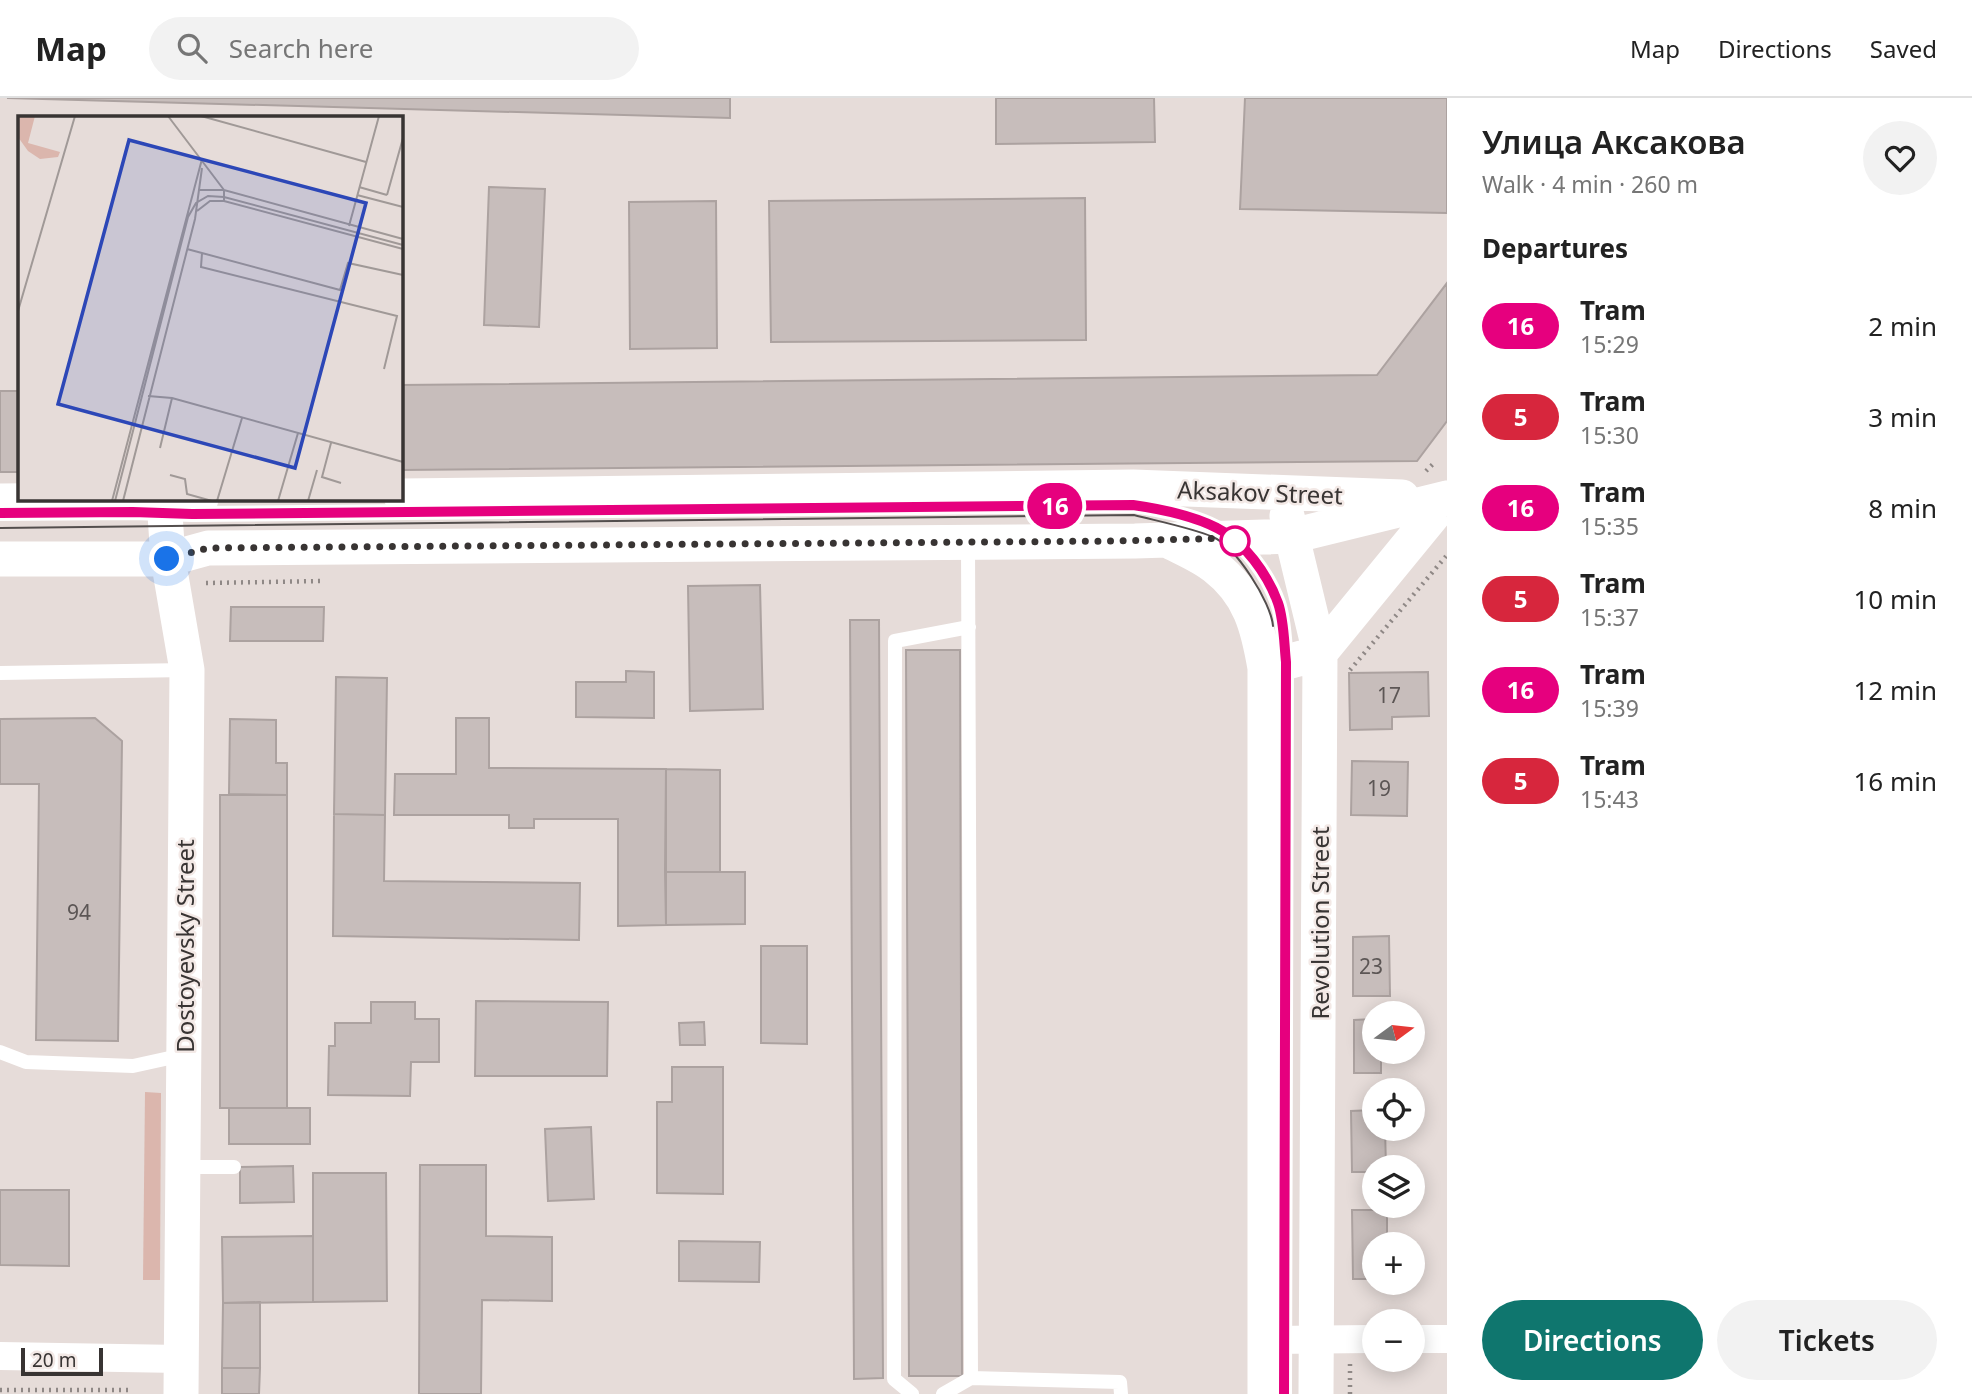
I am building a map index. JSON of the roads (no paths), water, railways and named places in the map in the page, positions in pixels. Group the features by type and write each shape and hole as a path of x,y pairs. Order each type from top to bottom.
{"street":[{"name":"Aksakov Street","path":"402,496 1133,487 1447,498"},
{"name":"Revolution Street","path":"1282,493 1292,536 1334,663 1347,1340 1316,1394"},
{"path":"0,559 170,571 208,548 1151,540 1292,536 1447,498"},
{"path":"1265,668 1334,663 1447,498"},
{"path":"0,501 82,500"},
{"name":"Dostoyevsky Street","path":"164,500 170,571 187,670 181,1394"},
{"path":"1151,540 1215,566 1245,597 1259,632 1265,668 1265,1394"},
{"path":"1425,1339 1447,1339"},
{"path":"1265,1340 1347,1340"},
{"path":"0,1356 181,1359"}],"lane":[{"path":"968,542 971,1378"},
{"path":"912,1394 894,1380 895,641 969,627"},
{"path":"0,673 187,670"},
{"path":"0,1052 26,1062 133,1066 183,1055"},
{"path":"182,1167 234,1167"},
{"path":"943,1394 971,1378 1120,1382 1121,1394"}],"tram line":[{"path":"0,513 133,512 165,515 1133,505 1202,522 1239,544 1268,579 1278,603 1286,662 1284,1394"},
{"name":"16","path":"0,513 192,514 1133,505 1180,514 1218,528 1254,560 1267,579 1279,605 1286,662 1284,1394"},
{"path":"0,528 1134,515 1195,531 1222,543 1251,576 1266,603 1273,626"}]}
